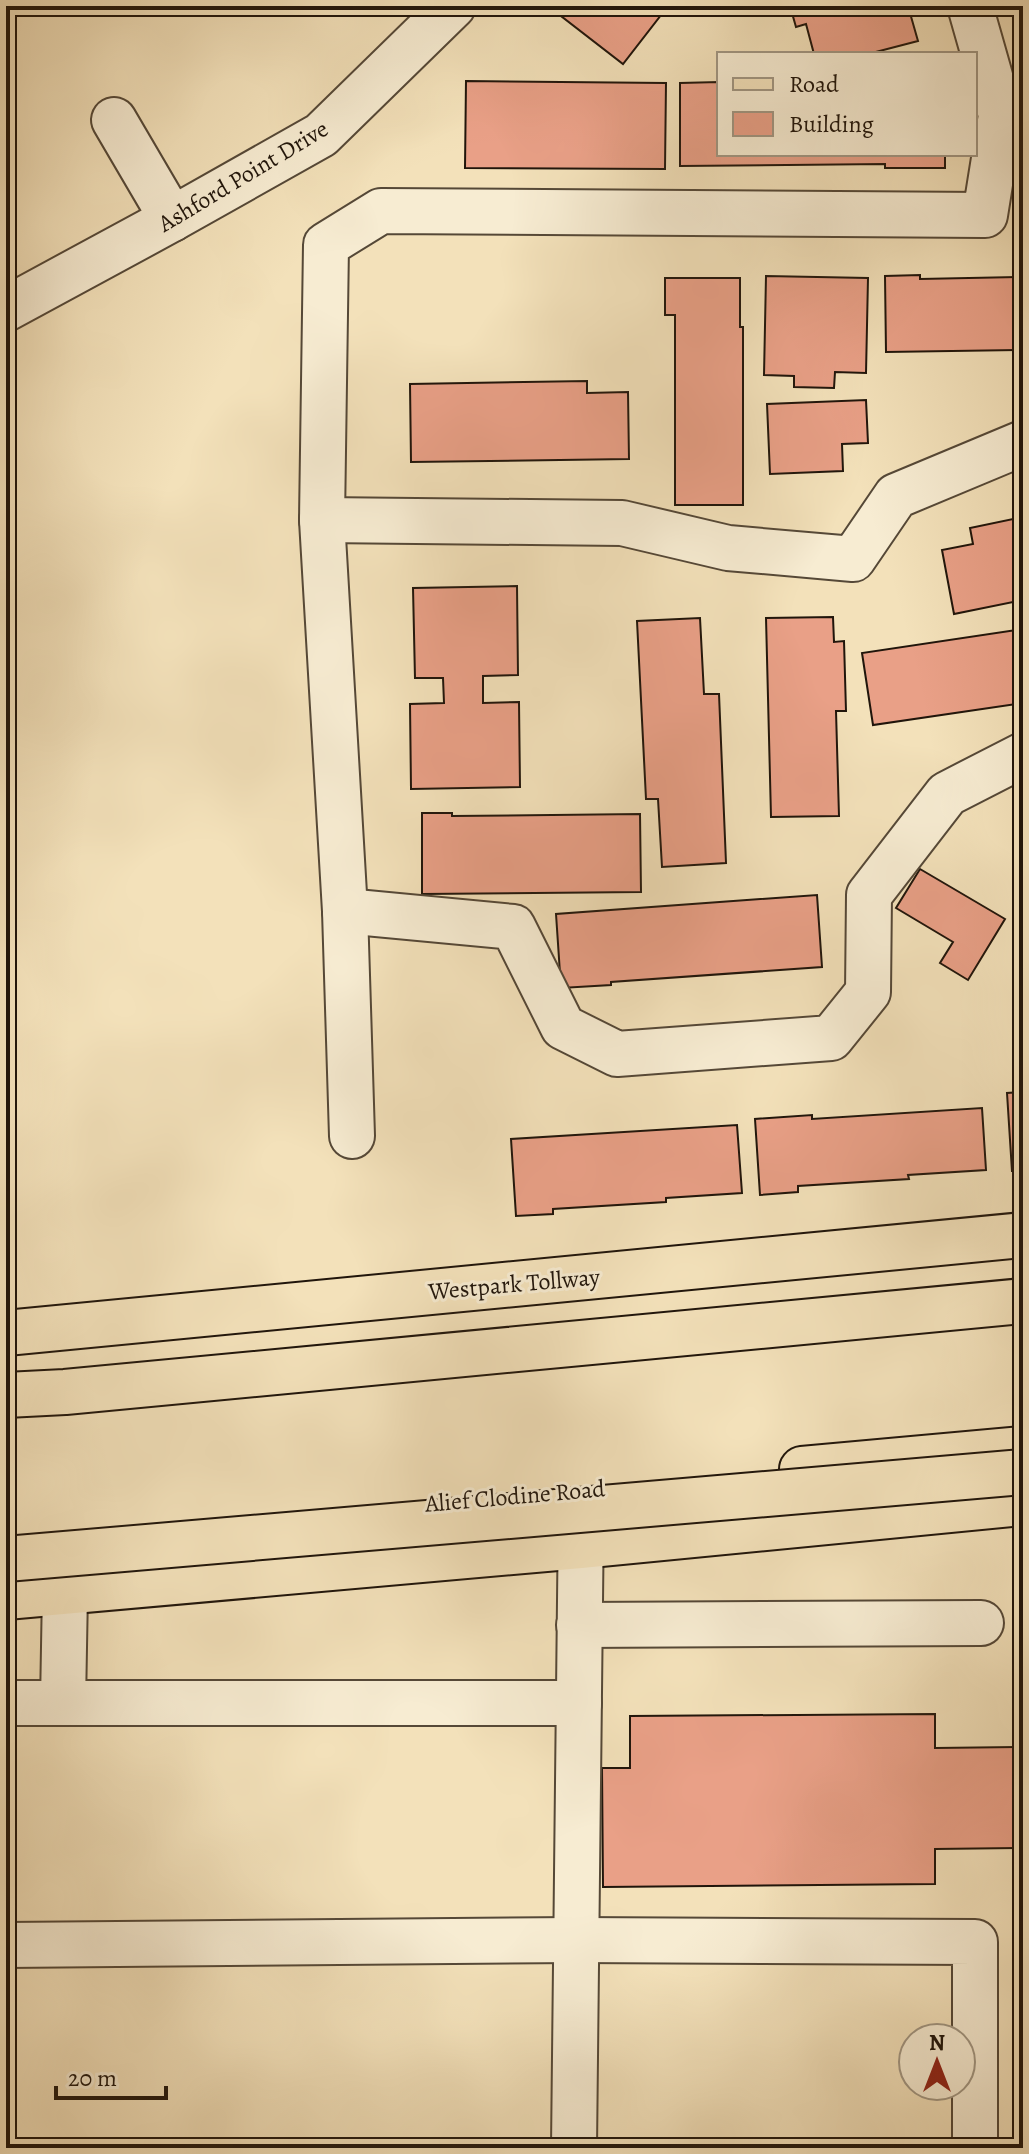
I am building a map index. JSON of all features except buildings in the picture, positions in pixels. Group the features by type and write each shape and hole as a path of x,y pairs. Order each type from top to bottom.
{"main road":[{"name":"Westpark Tollway","path":"6,1333 1023,1235"},
{"path":"6,1395 65,1392 1023,1301"},
{"name":"Alief Clodine Road","path":"6,1541 1023,1449"},
{"path":"6,1559 1023,1472"},
{"path":"6,1597 1023,1503"}],"street":[{"name":"Ashford Point Drive","path":"6,309 321,135 453,6"},
{"path":"352,1136 345,911 322,520 326,245 381,211 985,215 1001,115 970,6"},
{"path":"114,120 172,219"},
{"path":"322,520 622,523 728,548 853,559 896,496 1023,443"},
{"path":"345,911 513,927 563,1027 617,1054 831,1038 868,992 869,895 947,794 1023,755"},
{"path":"574,2148 581,1490"},
{"path":"63,1703 65,1591"},
{"path":"579,1625 981,1623"},
{"path":"6,1703 579,1703"},
{"path":"6,1945 576,1940 975,1942 975,2148"}]}
